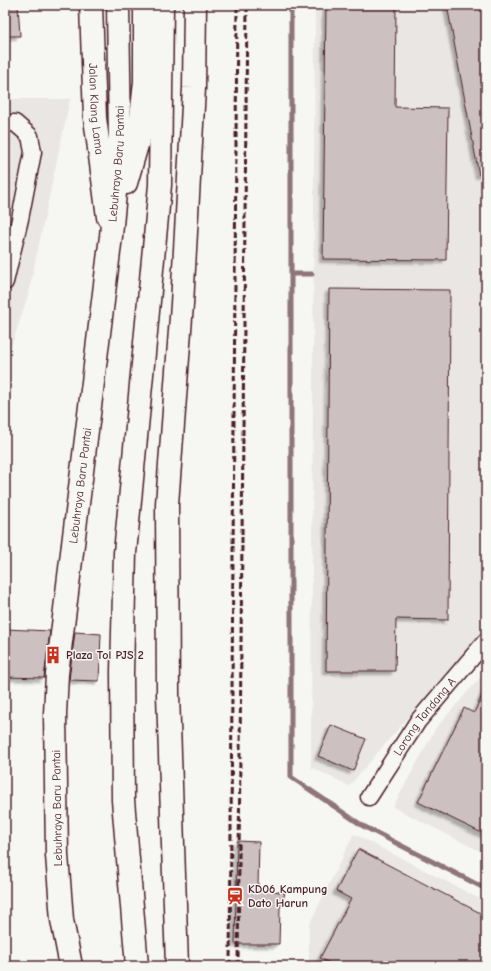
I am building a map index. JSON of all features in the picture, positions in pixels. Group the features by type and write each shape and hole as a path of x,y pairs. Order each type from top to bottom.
{"main road":[{"name":"Jalan Klang Lama","path":"91,5 95,118 110,236"},
{"name":"Lebuhraya Baru Pantai","path":"71,966 62,920 57,855 55,714 57,674 110,236 120,139 118,5"},
{"path":"110,236 138,138 145,82 145,5"},
{"path":"137,966 123,800 123,648 125,553 160,185 162,5"},
{"path":"185,5 194,88"},
{"path":"176,966 168,694 167,504 182,304 194,88 195,5"}],"street":[{"path":"5,123 15,124 30,136 33,152 20,220 5,282"},
{"name":"Lorong Tandang A","path":"369,797 418,721 486,641"}],"shaded area":[{"path":"315,5 486,5 486,627 349,786 311,767"},
{"path":"5,99 70,99 28,295 5,366"},
{"path":"486,671 486,854 393,807 436,728"},
{"path":"354,834 486,902 486,966 309,966 309,925"}],"building":[{"path":"5,5 18,5 20,36 5,36"},
{"path":"326,5 396,5 395,107 448,108 446,260 323,259"},
{"path":"447,5 486,5 486,174 479,175"},
{"path":"329,289 450,290 448,620 396,619 395,671 326,671"},
{"path":"5,629 50,631 44,678 5,677"},
{"path":"75,632 101,634 99,681 69,680"},
{"path":"486,687 486,835 418,802 464,708 474,713"},
{"path":"331,725 366,739 353,771 318,756"},
{"path":"237,841 259,842 258,888 285,893 280,908 279,944 235,944"},
{"path":"358,849 486,916 486,966 335,966 320,958 351,899 336,891"}],"waterway":[{"path":"291,5 291,777 363,826 486,889"},
{"path":"291,274 312,274"}],"railway":[{"path":"230,966 237,5"},
{"path":"238,966 247,5"}],"place":[{"name":"Plaza Tol PJS 2","path":"53,655"},
{"name":"KD06 Kampung Dato Harun","path":"235,896"}]}
